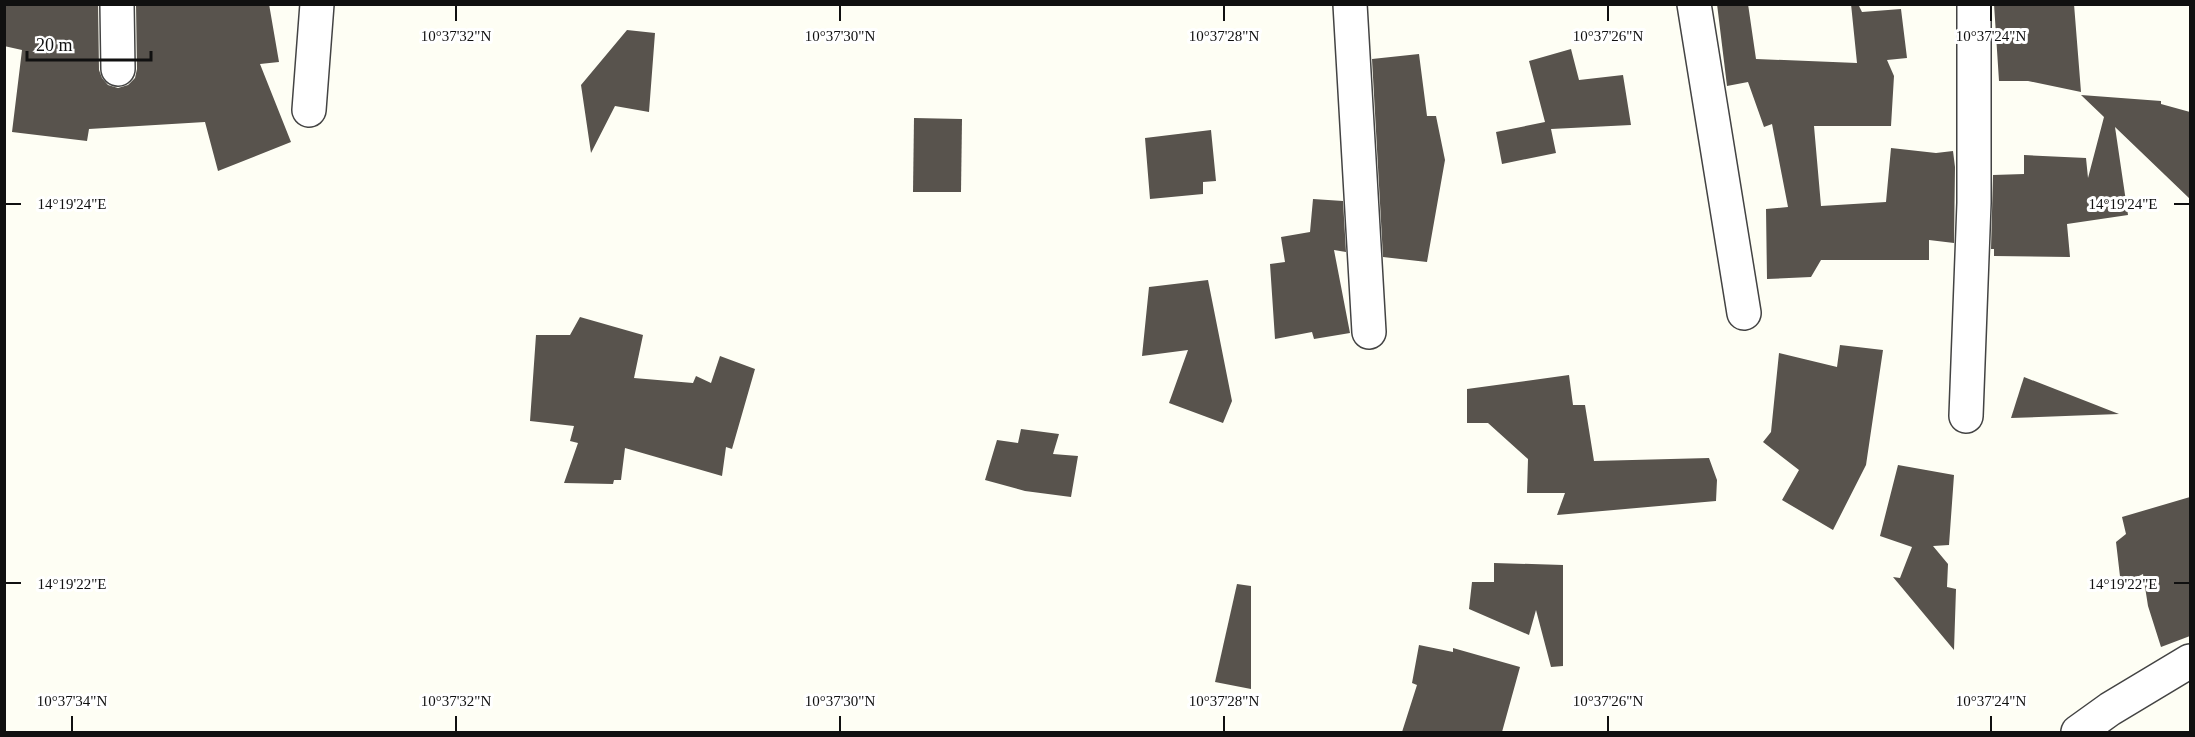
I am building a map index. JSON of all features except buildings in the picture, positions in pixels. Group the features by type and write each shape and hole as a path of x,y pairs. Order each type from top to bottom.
{"street":[{"path":"117,4 118,69"},
{"path":"309,110 317,4"},
{"path":"1350,4 1369,332"},
{"path":"1694,4 1744,313"},
{"path":"1966,416 1974,203 1974,4"},
{"path":"2078,732 2110,709 2190,661"}]}
